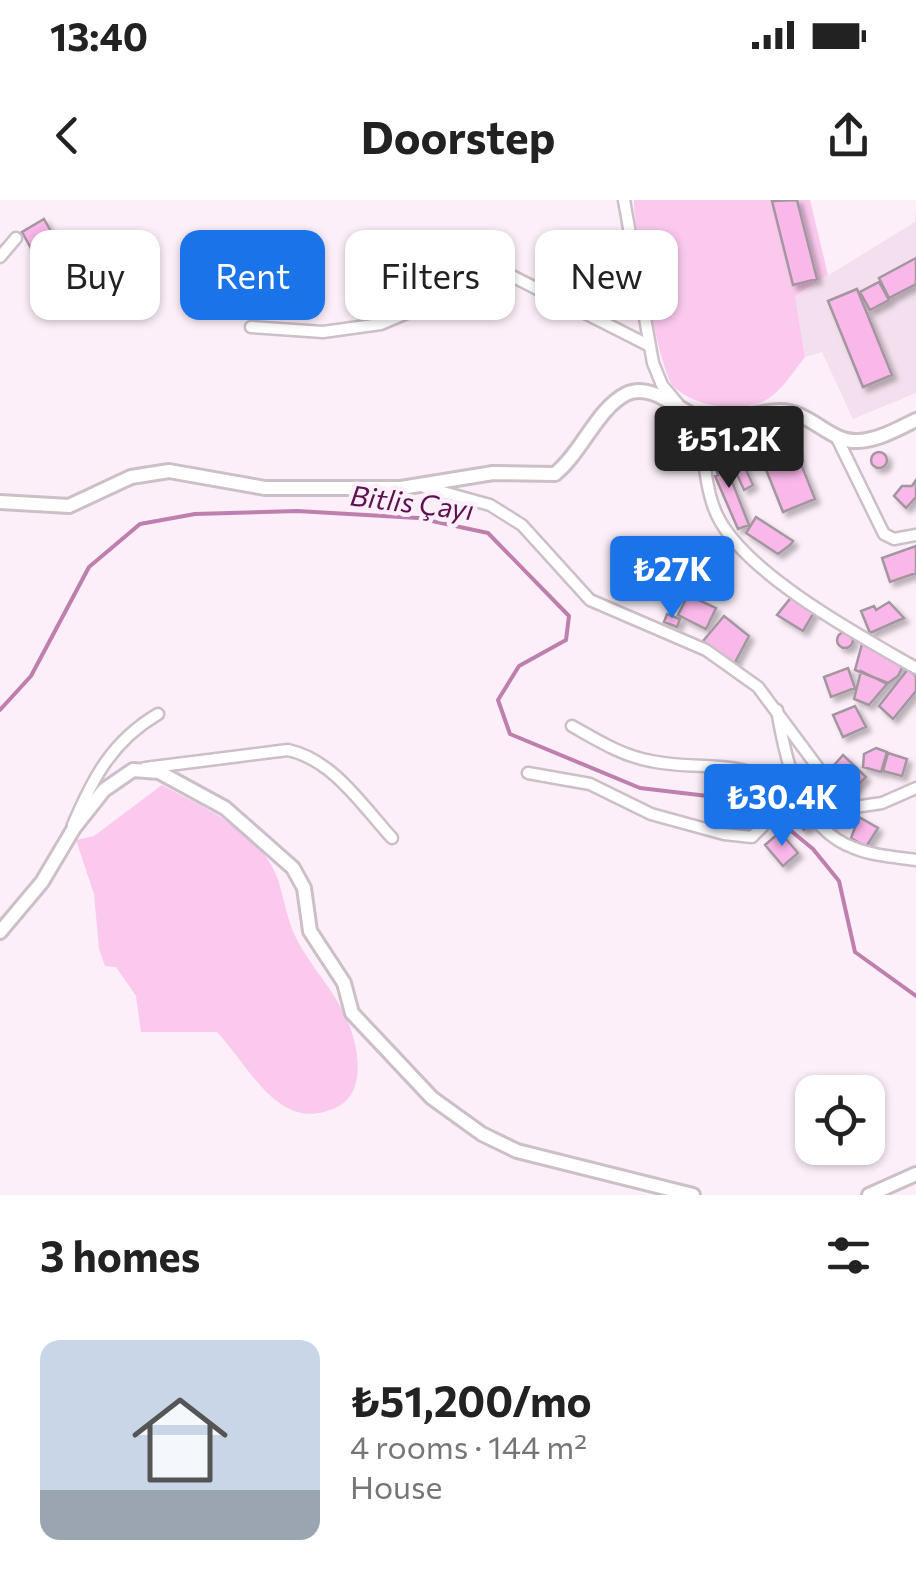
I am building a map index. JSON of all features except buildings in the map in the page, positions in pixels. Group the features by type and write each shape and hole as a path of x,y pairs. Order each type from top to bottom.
{"street":[{"path":"624,200 650,346 662,385 681,408"},
{"path":"0,257 16,238"},
{"path":"251,327 322,332 381,324 504,272 650,346"},
{"path":"0,502 69,506 131,477 170,472 266,488 417,485 493,473 555,474 576,457 606,410 627,393 642,390 698,418 731,422 780,410 807,416 836,436 854,442 916,420"},
{"path":"698,418 715,512 729,537 795,593 916,668"},
{"path":"836,436 884,534 894,539 916,535"},
{"path":"417,485 490,505 522,526 559,571 590,600 706,650 758,687 830,789 848,808 882,803 916,788"},
{"path":"776,709 802,802 849,847 916,860"},
{"path":"64,846 108,756 130,730 158,714"},
{"path":"572,726 620,752 653,762 738,766 781,786"},
{"path":"0,932 42,882 104,790 133,770 258,753 306,754 323,763 392,838"},
{"path":"528,774 590,784 651,814 724,834 752,837 762,827 790,768"},
{"path":"133,770 159,772 184,782 264,838 293,868 304,888 310,931 344,983 352,1013 432,1098 482,1134 517,1151 693,1195"},
{"path":"869,1195 916,1174"}],"shaded area":[{"path":"634,200 810,200 828,275 795,296 805,357 775,394 752,405 716,406 693,399 674,387 652,320 678,320 678,230 637,230"},
{"path":"916,208 916,393 853,419 822,352 805,357 795,296 915,222"},
{"path":"162,785 229,822 270,862 293,931 343,1011 355,1044 355,1087 339,1106 318,1113 300,1113 283,1106 217,1032 141,1032 136,996 116,967 105,966 99,949 94,894 76,840 94,836"}],"waterway":[{"name":"Bitlis Çayı","path":"0,710 31,676 89,567 140,524 195,514 297,511 418,518 488,533 569,616 566,640 519,666 498,700 510,734 640,788 716,797 773,816 813,849 839,881 855,952 916,996"}]}
